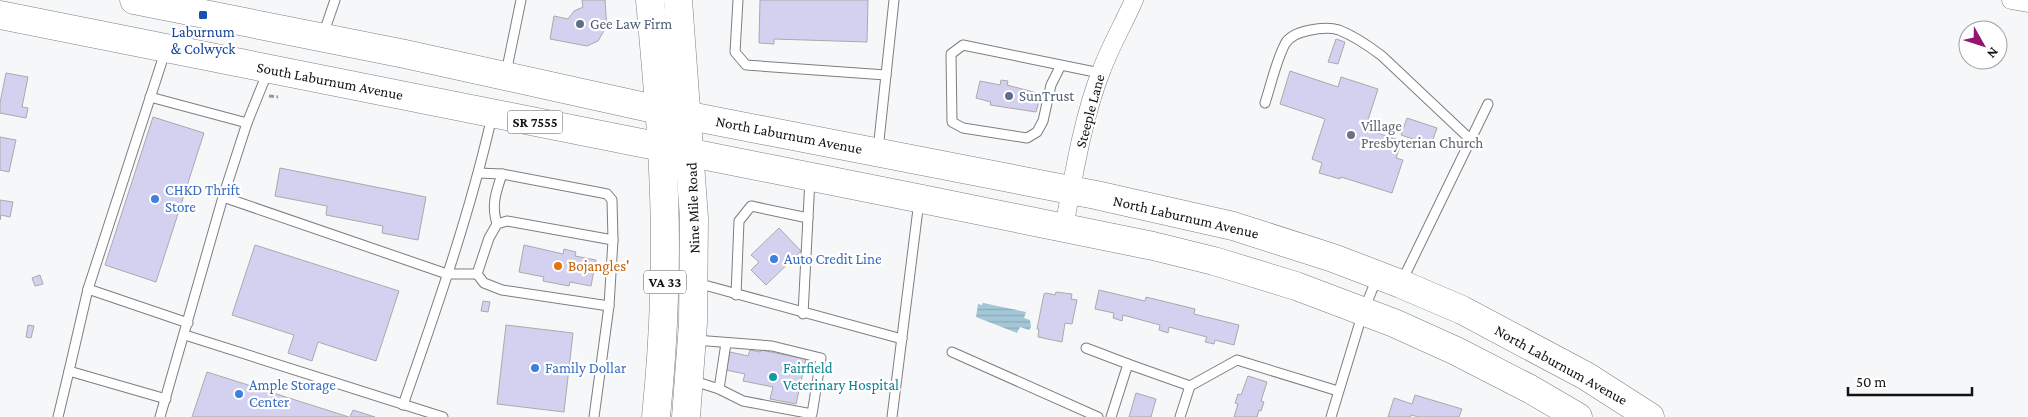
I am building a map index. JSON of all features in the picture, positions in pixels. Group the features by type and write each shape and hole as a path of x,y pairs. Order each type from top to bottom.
{"main road":[{"name":"Nine Mile Road","path":"650,0 659,110 664,231 664,295 656,417"},
{"name":"Nine Mile Road","path":"678,0 694,218 692,340 686,417"},
{"path":"140,1 352,43 659,110"},
{"name":"South Laburnum Avenue","path":"0,15 268,70 690,152"},
{"path":"268,70 277,54 294,48 328,55 352,43"},
{"name":"North Laburnum Avenue","path":"659,110 1070,191 1233,226 1299,246 1389,279 1462,310 1586,376 1650,417"},
{"path":"690,152 1153,246 1214,261 1296,286 1394,323 1456,351 1530,389 1578,417"}],"street":[{"name":"Steeple Lane","path":"1064,228 1081,140 1100,73 1134,0"},
{"path":"2011,0 2028,3"}],"lane":[{"path":"322,37 335,0"},
{"path":"505,76 521,0"},
{"path":"738,0 735,52 746,65 886,75"},
{"path":"878,152 894,0"},
{"path":"1265,103 1286,43 1296,34 1304,31 1337,30 1369,46 1382,56 1471,140"},
{"path":"1061,65 1051,84 1043,121 1037,132 1027,138 963,128 952,122 951,54 963,45 1061,65 1100,73"},
{"path":"58,417 88,289 166,49"},
{"path":"160,417 185,335 222,197 247,123 268,70"},
{"path":"150,97 247,123"},
{"path":"1331,417 1363,312 1389,279 1471,140 1488,104"},
{"path":"403,405 479,173 493,113"},
{"path":"479,173 502,174 607,194 612,200 613,240 609,306 594,417"},
{"path":"497,224 494,213 494,198 502,174"},
{"path":"803,314 810,176"},
{"path":"222,197 447,274 477,274"},
{"path":"892,417 919,198"},
{"path":"736,295 739,221 751,206 808,218"},
{"path":"477,274 489,238 497,224 507,221 613,240"},
{"path":"477,274 484,283 502,290 609,306"},
{"path":"694,283 902,340"},
{"path":"88,289 188,323"},
{"path":"185,335 443,417"},
{"path":"689,380 719,389 742,401 812,414 821,358 772,346 692,340"},
{"path":"719,389 726,343"},
{"path":"1086,348 1190,386"},
{"path":"952,352 1098,417"},
{"path":"1180,417 1190,386 1237,360 1338,391"},
{"path":"1111,417 1128,364"},
{"path":"69,371 166,399"}],"water":[{"path":"983,303 1026,312 1024,318 1030,320 1031,327 1029,330 1020,327 1017,333 976,317 978,304 982,305"}],"building":[{"name":"Gee Law Firm","path":"582,0 605,0 607,29 605,29 598,41 587,46 550,39 554,16 568,19 574,11 583,7"},
{"path":"760,0 868,0 867,42 774,39 774,44 759,43"},
{"path":"1336,39 1345,42 1338,64 1328,62"},
{"name":"Village Presbyterian Church","path":"1290,71 1338,87 1341,77 1378,89 1365,129 1402,141 1396,158 1403,160 1392,193 1341,177 1340,179 1319,173 1322,163 1312,159 1325,119 1280,104"},
{"path":"6,73 28,77 22,107 28,108 26,118 0,113"},
{"name":"SunTrust","path":"1001,80 1008,81 1007,85 1041,94 1036,112 990,105 991,102 976,98 980,81 1000,85"},
{"name":"CHKD Thrift Store","path":"153,117 204,133 156,282 105,265"},
{"path":"1407,118 1437,128 1431,145 1401,135"},
{"path":"0,137 16,140 9,172 0,170"},
{"path":"280,168 426,197 418,240 382,233 383,226 326,215 327,206 275,196"},
{"path":"0,200 13,202 10,217 1,215 0,220"},
{"name":"Auto Credit Line","path":"779,228 801,251 766,285 751,270 759,262 751,255"},
{"path":"255,245 399,291 376,361 318,342 312,361 288,353 294,335 232,315"},
{"name":"Bojangles'","path":"524,245 563,254 564,249 576,252 575,256 596,260 591,286 570,282 569,286 543,281 544,277 519,272"},
{"path":"40,275 43,284 35,286 32,278"},
{"path":"1099,290 1145,301 1146,297 1195,309 1194,314 1239,325 1234,345 1215,340 1214,344 1205,342 1207,337 1169,327 1168,333 1159,330 1160,325 1123,315 1122,321 1113,318 1114,313 1095,309"},
{"path":"1056,292 1072,294 1071,299 1077,300 1072,324 1065,323 1062,342 1038,337 1039,329 1037,329 1044,294 1055,295"},
{"path":"483,301 490,302 488,312 481,311"},
{"path":"28,325 34,326 31,338 26,337"},
{"name":"Family Dollar","path":"506,325 573,333 564,412 497,404"},
{"name":"Fairfield Veterinary Hospital","path":"750,350 760,352 761,350 806,359 796,404 770,399 773,387 743,381 745,374 726,370 730,352 748,356"},
{"name":"Ample Storage Center","path":"207,372 349,417 192,417"},
{"path":"1248,376 1267,382 1261,401 1264,402 1261,411 1259,410 1257,417 1234,417 1238,404 1235,403 1238,394 1241,395"},
{"path":"1136,393 1156,399 1151,417 1129,417"},
{"path":"1415,395 1462,409 1459,417 1419,417 1411,415 1410,417 1388,417 1394,398 1412,404"},
{"name":"Ample Storage Center","path":"353,410 375,417 350,417"}],"place":[{"name":"Laburnum & Colwyck","path":"203,15"},
{"name":"Gee Law Firm","path":"580,24"},
{"name":"SunTrust","path":"1009,96"},
{"name":"Village Presbyterian Church","path":"1351,135"},
{"name":"CHKD Thrift Store","path":"155,199"},
{"name":"Auto Credit Line","path":"774,259"},
{"name":"Bojangles'","path":"558,266"},
{"name":"Family Dollar","path":"535,368"},
{"name":"Fairfield Veterinary Hospital","path":"773,377"},
{"name":"Ample Storage Center","path":"239,394"}]}
